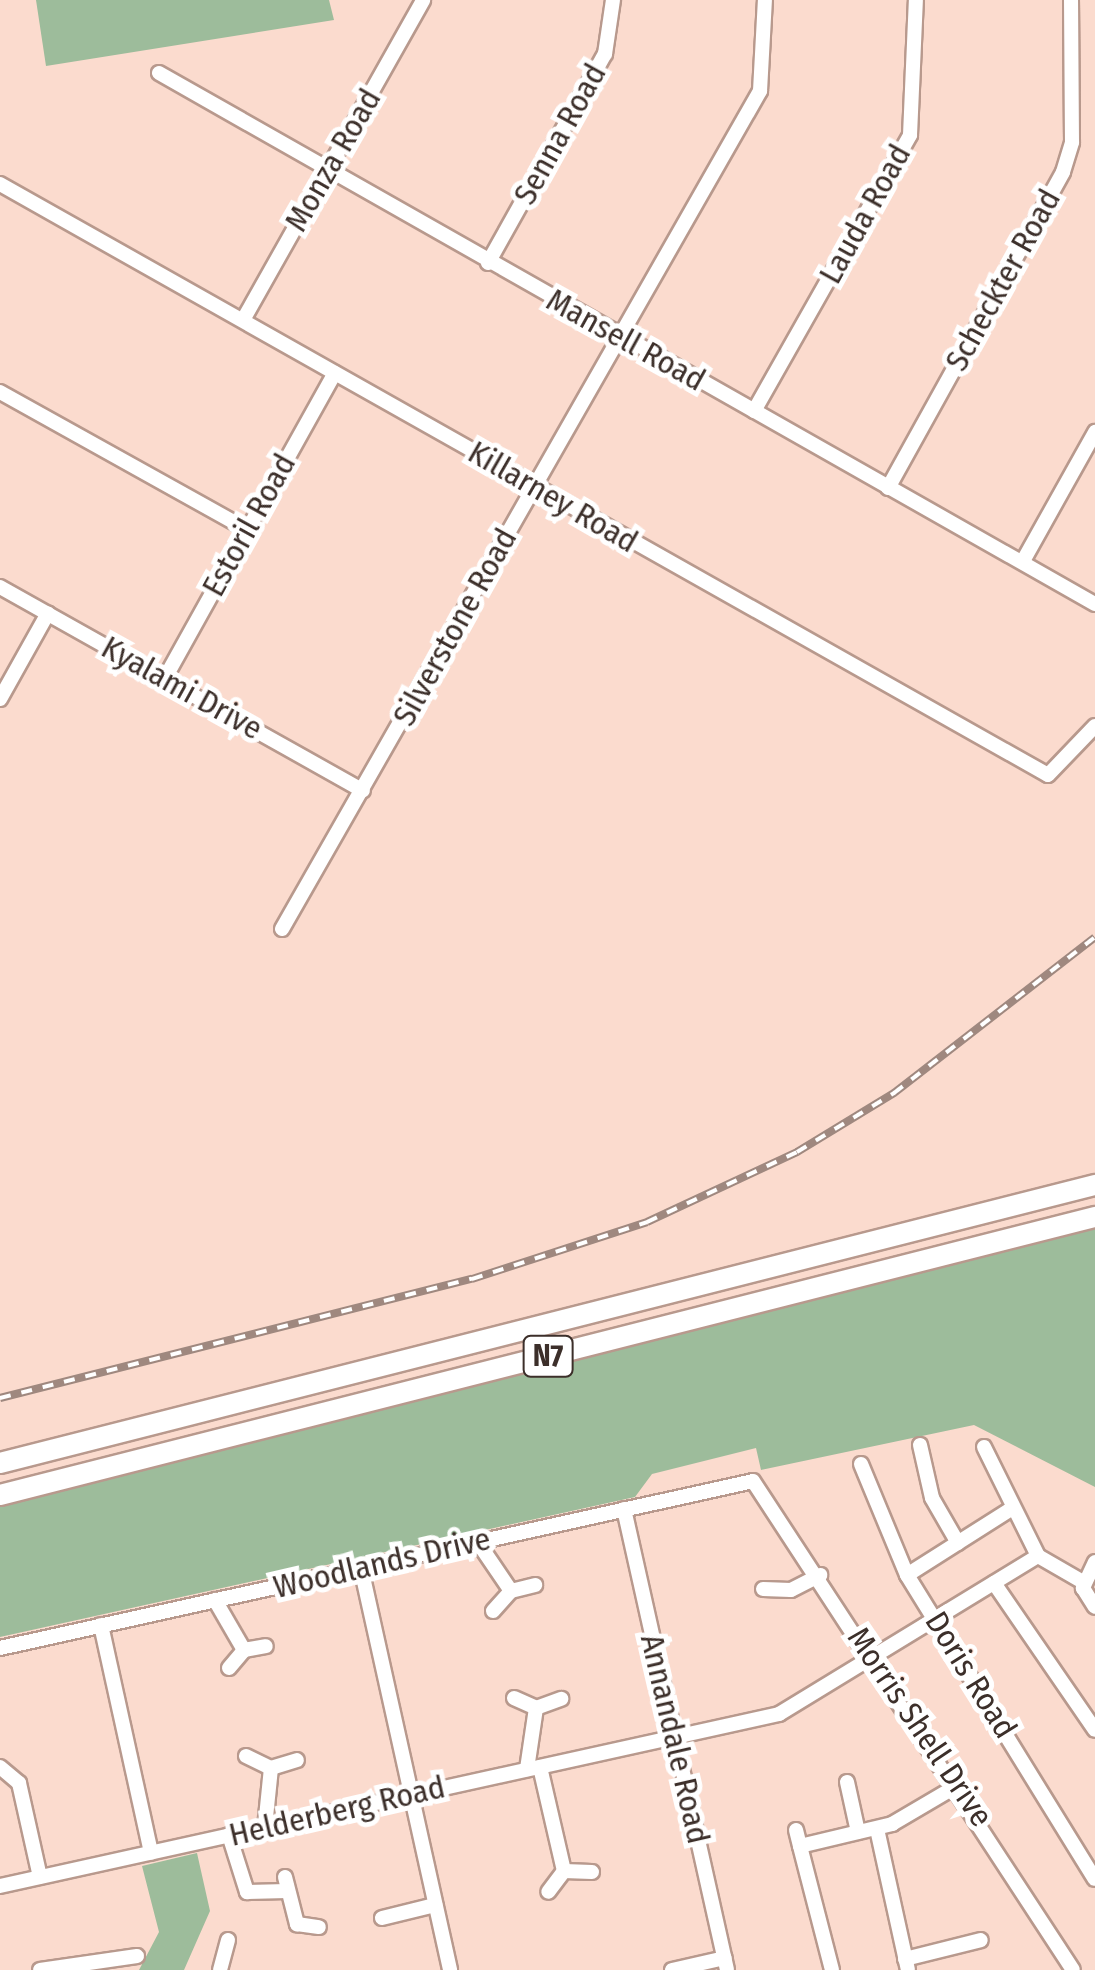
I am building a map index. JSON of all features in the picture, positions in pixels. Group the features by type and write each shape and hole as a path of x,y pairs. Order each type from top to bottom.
{"highway":[{"name":"N7","path":"0,1463 1095,1184"},
{"name":"N7","path":"0,1495 1095,1218"}],"street":[{"name":"Monza Road","path":"243,320 424,0"},
{"name":"Senna Road","path":"488,262 605,54 613,0"},
{"name":"Silverstone Road","path":"282,928 534,486 622,340 760,91 765,0"},
{"name":"Lauda Road","path":"754,410 910,135 916,0"},
{"name":"Scheckter Road","path":"888,488 1064,172 1071,0"},
{"name":"Mansell Road","path":"159,74 622,340 754,410 1095,604"},
{"name":"Killarney Road","path":"0,184 1048,774 1095,726"},
{"name":"Estoril Road","path":"164,678 336,373"},
{"path":"0,392 246,530"},
{"path":"1023,562 1095,432"},
{"name":"Kyalami Drive","path":"0,587 363,791"},
{"path":"0,699 48,614"},
{"path":"920,1445 932,1498 958,1543"},
{"path":"984,1447 1011,1509 1038,1556 1083,1585 1095,1607"},
{"name":"Doris Road","path":"860,1464 871,1507 907,1575 1095,1879"},
{"name":"Woodlands Drive","path":"0,1648 745,1482 762,1486"},
{"name":"Morris Shell Drive","path":"762,1486 954,1788 986,1825 1073,1970"},
{"name":"Annandale Road","path":"624,1508 726,1964"},
{"path":"907,1575 1011,1509"},
{"path":"478,1541 511,1591"},
{"name":"Helderberg Road","path":"0,1886 786,1712 1038,1556"},
{"path":"1083,1585 1095,1562"},
{"path":"361,1568 450,1970"},
{"path":"763,1589 791,1590 820,1575"},
{"path":"994,1583 1095,1730"},
{"path":"493,1611 511,1591 535,1585"},
{"path":"215,1600 244,1650"},
{"path":"101,1625 151,1852"},
{"path":"229,1668 244,1650 266,1646"},
{"path":"514,1698 536,1708 561,1699"},
{"path":"536,1708 534,1768 564,1871"},
{"path":"246,1756 271,1768 297,1760"},
{"path":"0,1766 19,1783 40,1878"},
{"path":"264,1827 271,1768"},
{"path":"847,1782 858,1832"},
{"path":"832,1970 798,1838 877,1829 954,1788"},
{"path":"877,1829 907,1964 981,1940"},
{"path":"228,1836 247,1892 286,1884 297,1924 319,1927"},
{"path":"564,1871 592,1872"},
{"path":"548,1892 564,1871"},
{"path":"382,1918 435,1906"},
{"path":"220,1970 228,1940"},
{"path":"40,1970 136,1956"},
{"path":"672,1970 726,1964"}],"green space":[{"path":"36,0 329,0 334,20 46,66"},
{"path":"1095,1229 1095,1487 974,1425 761,1470 756,1448 652,1474 635,1497 0,1637 0,1506"},
{"path":"197,1853 210,1911 184,1970 139,1970 159,1932 142,1866"}],"railway":[{"path":"0,1398 472,1279 647,1222 797,1152 894,1093 1095,937"}]}
